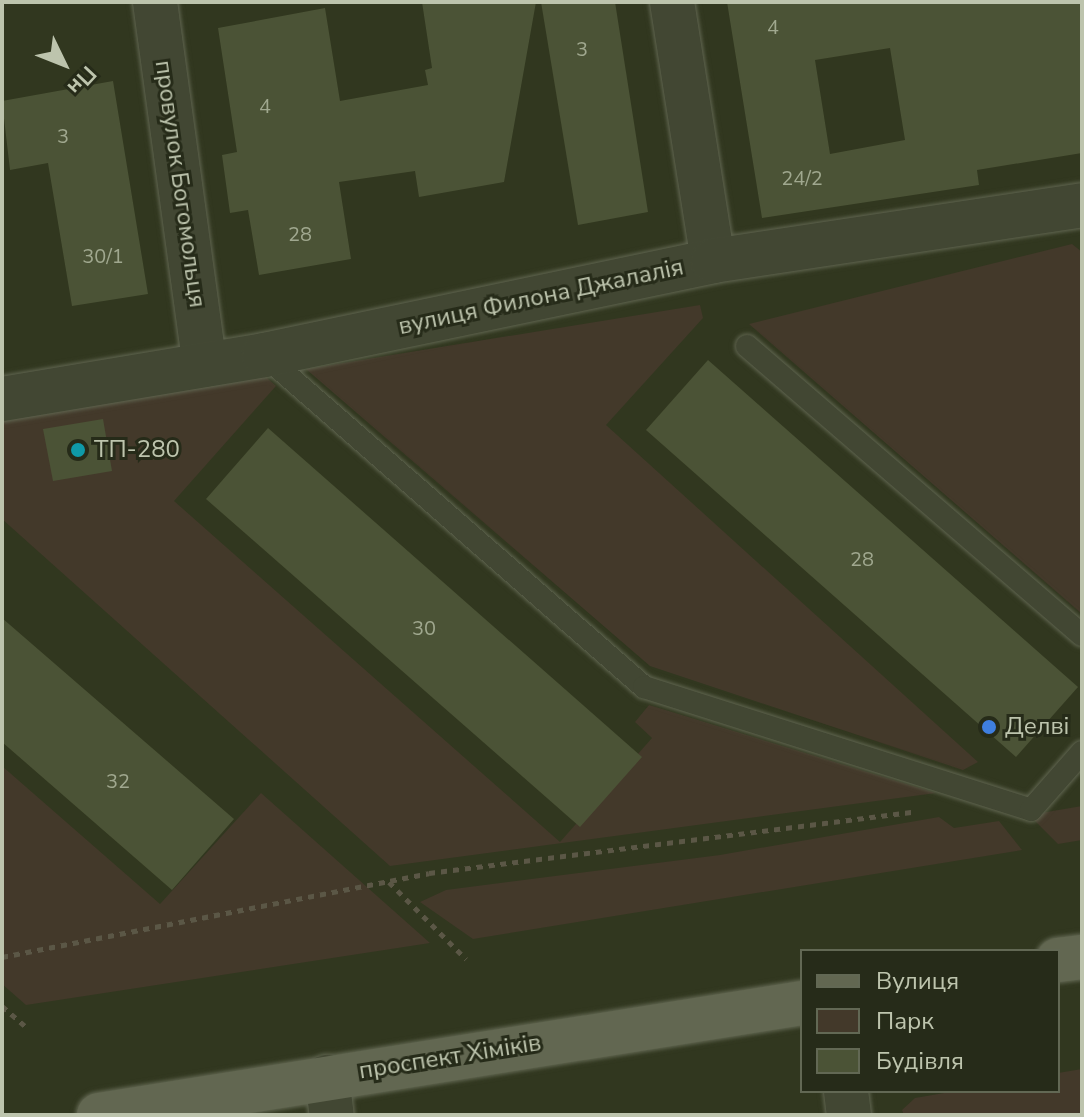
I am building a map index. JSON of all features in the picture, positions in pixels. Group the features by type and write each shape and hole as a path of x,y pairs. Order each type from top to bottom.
{"main road":[{"path":"1060,960 1082,957"},
{"name":"проспект Хіміків","path":"99,1115 329,1096 800,1003"}],"street":[{"name":"провулок Богомольця","path":"155,2 205,365"},
{"path":"672,2 713,261"},
{"name":"вулиця Филона Джалалія","path":"2,399 264,355 713,261 1082,205"},
{"path":"846,1093 849,1115"}],"lane":[{"path":"747,346 1082,635"},
{"path":"264,355 644,687 1031,810 1082,752"}],"path":[{"path":"2,957 389,882 953,806 986,796"},
{"path":"389,882 466,959"},
{"path":"2,1006 25,1026"}],"green space":[{"path":"1072,244 1082,252 1082,614 749,324"},
{"path":"700,305 703,318 606,425 978,762 963,770 650,666 306,369"},
{"path":"258,370 276,386 174,501 560,842 652,738 635,722 649,705 936,793 390,866 2,519 2,421"},
{"path":"2,766 160,904 261,793 430,943 26,1005 2,984"},
{"path":"1082,806 1082,840 1058,844 1029,815"},
{"path":"939,817 954,828 999,821 1022,850 473,939 420,902 446,890 720,855"},
{"path":"1082,1069 1082,1115 904,1115 902,1110 915,1098 944,1093 1060,1093 1060,1073"}],"building":[{"path":"422,2 536,2 504,182 419,197 415,171 339,182 351,259 259,275 248,210 230,213 222,155 237,152 218,28 325,8 340,101 428,85 425,70 432,68"},
{"path":"541,2 615,2 648,212 578,225"},
{"path":"727,2 1082,2 1082,153 977,170 979,185 762,218","holes":["890,48 905,140 830,154 815,60"]},
{"path":"113,81 148,294 72,306 48,163 10,170 2,101"},
{"path":"708,360 1078,687 1016,757 646,430"},
{"name":"ТП-280","path":"103,419 112,471 53,481 43,429"},
{"path":"268,428 642,757 580,827 206,499"},
{"path":"2,618 234,819 172,890 2,742"}],"place":[{"name":"ТП-280","path":"78,450"},
{"name":"Делві","path":"989,727"}]}
